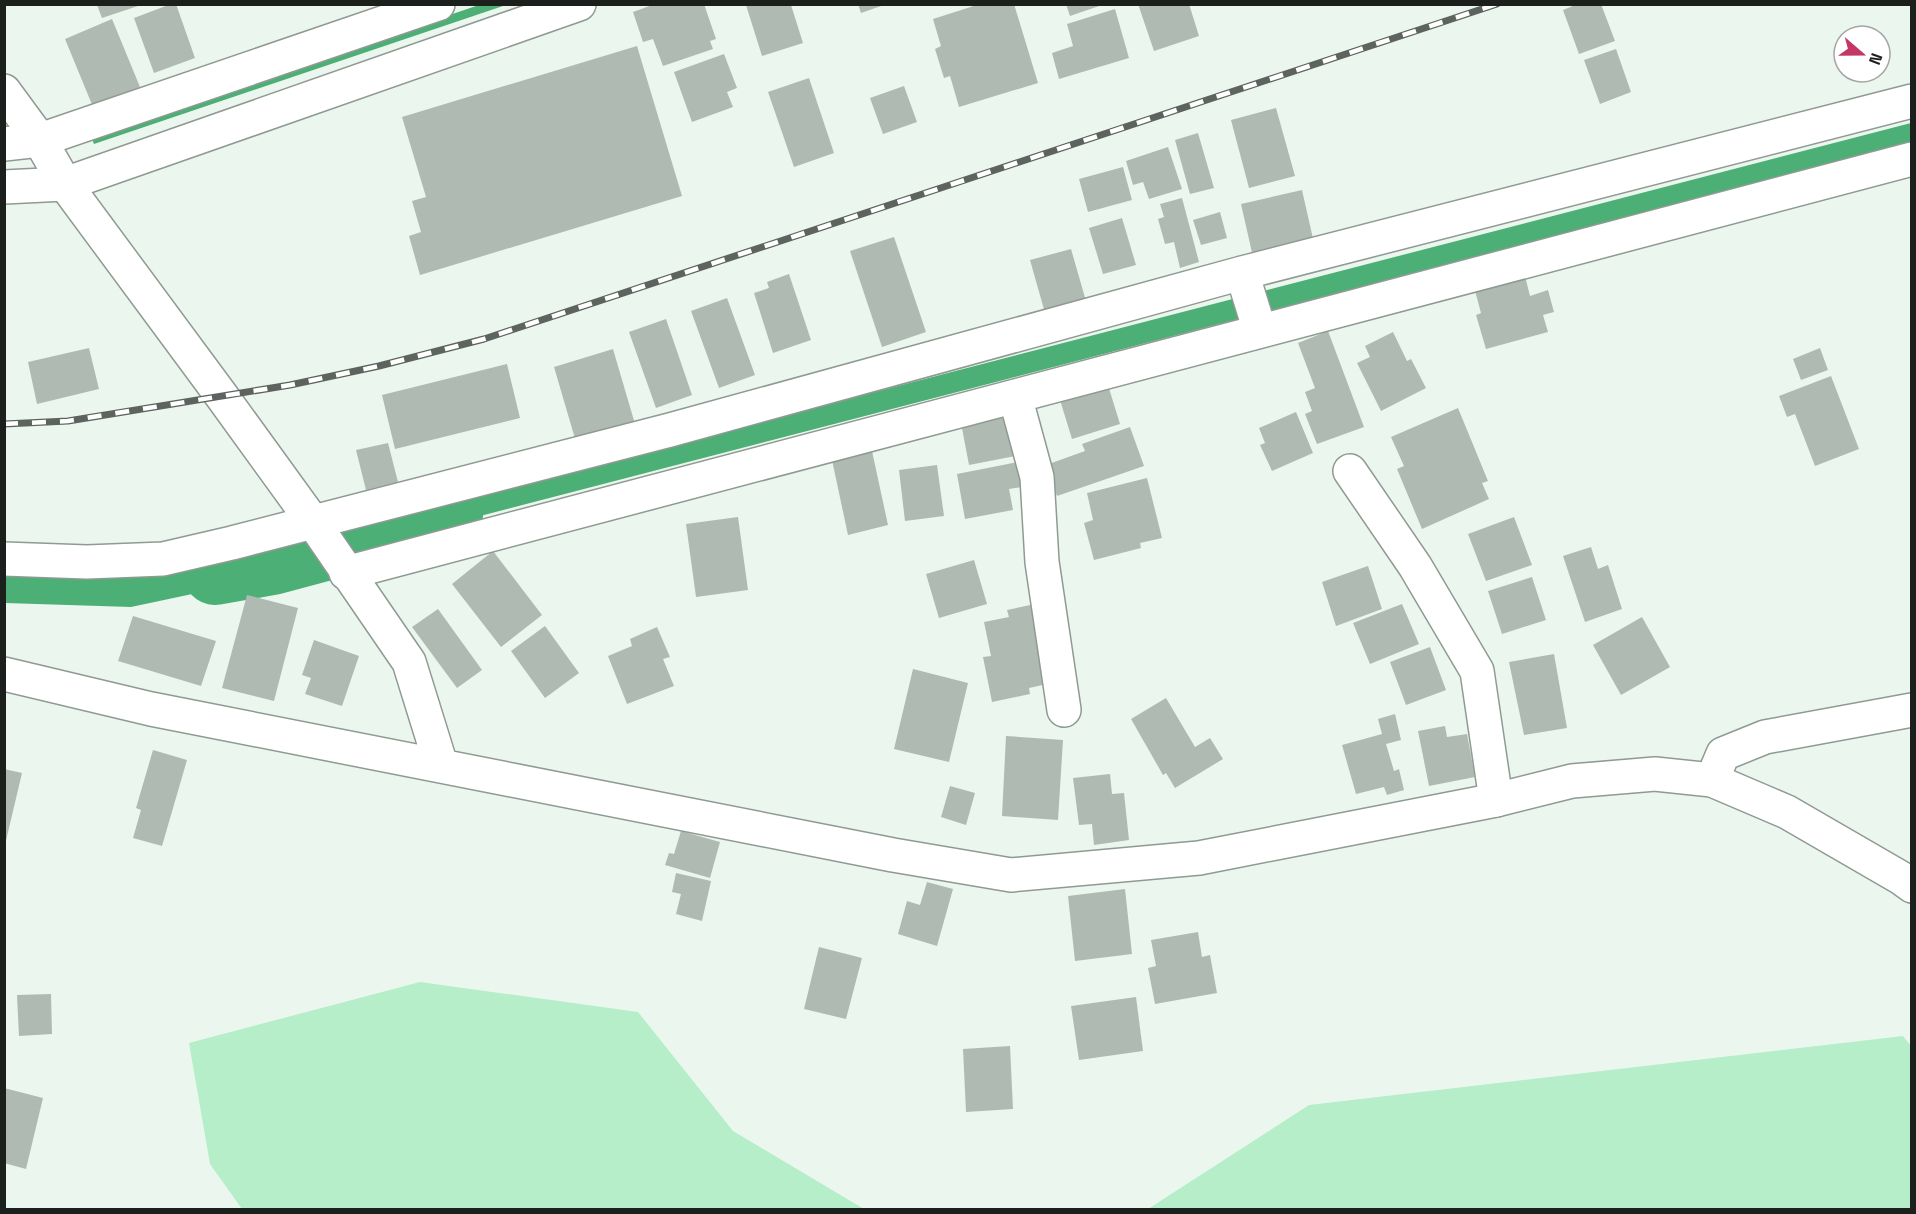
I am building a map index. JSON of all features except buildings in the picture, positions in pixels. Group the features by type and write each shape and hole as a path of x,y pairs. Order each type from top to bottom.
{"street":[{"path":"4,144 40,141 438,4"},
{"path":"4,188 65,184 579,4"},
{"path":"4,91 40,141 65,184 316,526 409,662 441,765"},
{"path":"4,559 87,562 163,559 316,526 1911,101"},
{"path":"344,570 1015,396 1259,326 1911,159"},
{"path":"1244,280 1259,326"},
{"path":"1015,396 1037,477 1042,562 1064,710"},
{"path":"1350,471 1415,566 1477,671 1496,800"},
{"path":"4,674 151,708 893,855 1011,875 1198,858 1496,800 1572,781 1655,774 1712,780 1787,812 1911,886"},
{"path":"1712,780 1723,754 1766,737 1911,710"}],"shaded area":[{"path":"479,5 506,5 94,144 91,137"},
{"path":"1911,123 1911,144 369,545 362,525"},
{"path":"294,544 310,569 131,607 5,603 5,571"},
{"path":"420,982 638,1012 733,1131 864,1209 242,1209 210,1164 189,1043"},
{"path":"1903,1036 1912,1047 1911,1209 1148,1209 1309,1105"}],"waterway":[{"path":"215,573 272,563 451,515"}],"railway":[{"path":"4,424 68,421 290,385 379,366 484,339 1497,4"}]}
